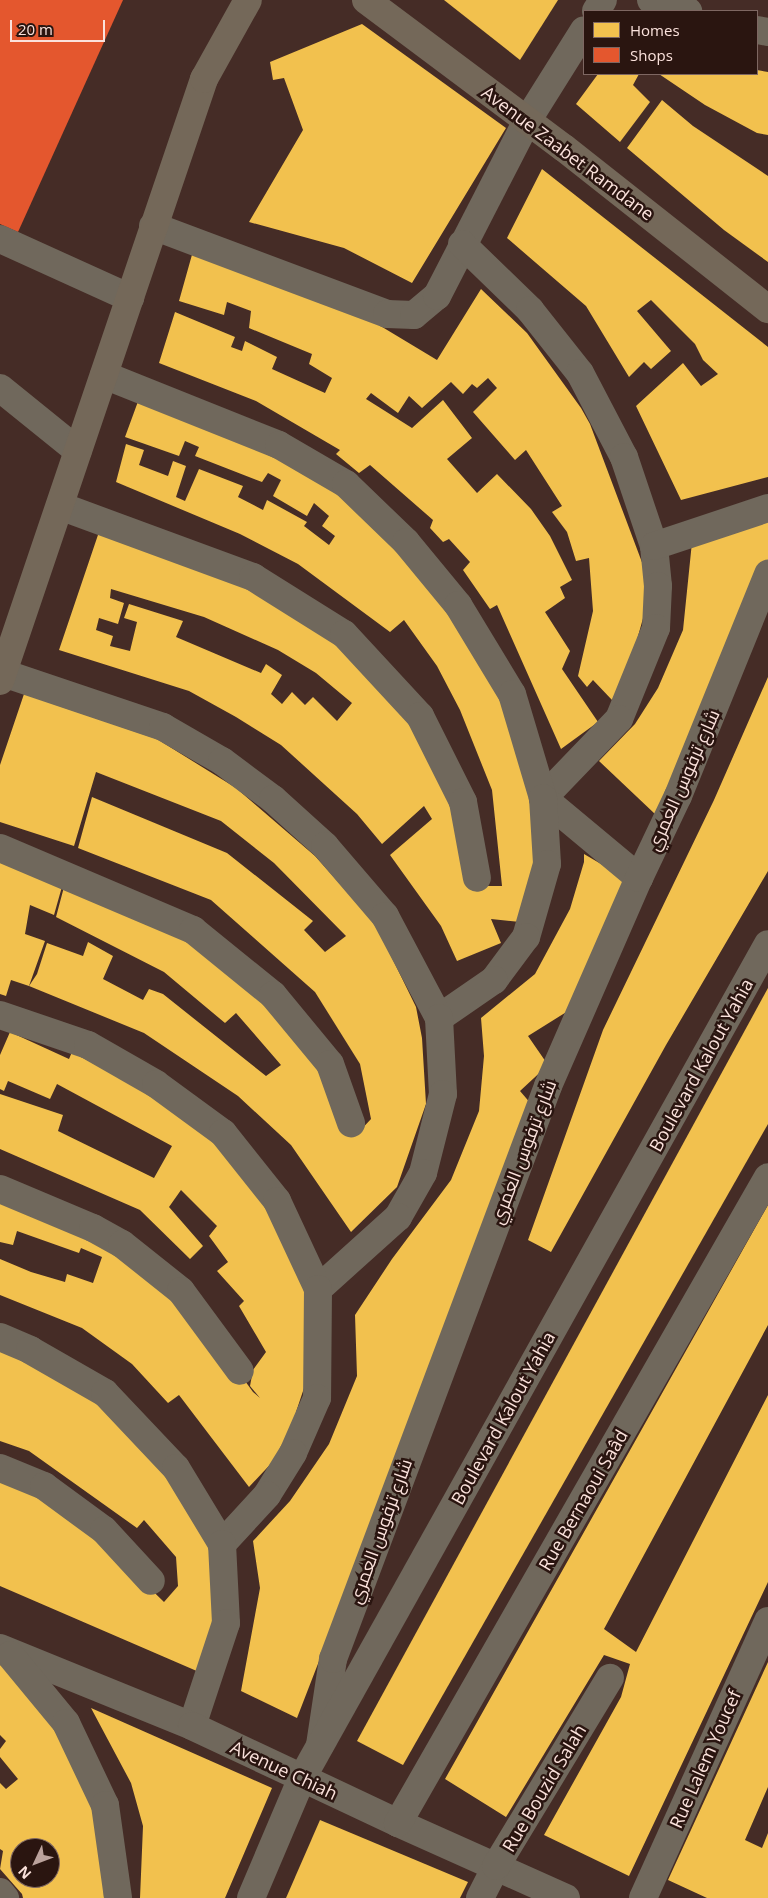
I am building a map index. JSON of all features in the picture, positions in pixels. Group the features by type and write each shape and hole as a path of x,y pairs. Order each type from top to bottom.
{"main road":[{"path":"1,677 6,639 60,506 153,226 204,80 248,0"},
{"name":"Avenue Zaabet Ramdane","path":"366,0 527,120 768,309"}],"street":[{"path":"650,0 685,10"},
{"path":"153,226 387,314 414,315 437,296 527,120 583,32"},
{"path":"0,239 130,298"},
{"path":"462,244 530,310 580,373 624,457 654,546 658,586 656,628 619,719 543,798"},
{"path":"104,376 279,445 346,484 406,542 458,605 512,694 543,798 547,864 526,937 494,980 439,1018"},
{"path":"0,388 78,451"},
{"path":"60,506 253,577 344,634 420,716 463,802 477,878"},
{"path":"654,546 768,508"},
{"name":"شارع ترفوس العمري","path":"320,1745 333,1659 548,1086 639,878 678,796 768,574"},
{"path":"1,677 163,727 222,761 273,799 325,846 385,916 439,1018 443,1094 423,1173 398,1217 318,1289"},
{"path":"543,798 639,878"},
{"path":"0,848 193,930 273,995 330,1064 351,1123"},
{"name":"Boulevard Kalout Yahia","path":"251,1898 302,1778 768,944"},
{"path":"0,1015 88,1045 156,1084 223,1133 277,1201 318,1289 317,1398 293,1453 267,1495 222,1544"},
{"name":"Rue Bernaoui Saâd","path":"398,1823 768,1178"},
{"path":"0,1189 93,1228 122,1244 181,1291 240,1371"},
{"path":"0,1337 30,1350 105,1392 176,1468 222,1544 226,1623 192,1726"},
{"path":"0,1468 44,1486 104,1530 151,1581"},
{"name":"Rue Lalem Youcef","path":"643,1898 768,1621"},
{"path":"4,1650 66,1723 105,1805 118,1898"},
{"name":"Avenue Chiah","path":"4,1650 192,1726 398,1823 566,1898"},
{"name":"Rue Bouzid Salah","path":"480,1898 496,1866 610,1678"},
{"path":"0,1892 5,1898"}],"building: Homes":[{"path":"444,0 558,0 520,60"},
{"path":"362,24 506,128 412,283 344,248 249,222 303,130 284,78 273,80 270,62"},
{"path":"758,70 768,72 768,135 757,133 705,105 660,75 758,75"},
{"path":"597,75 638,75 633,85 650,102 620,142 576,104"},
{"path":"662,100 693,126 768,176 768,262 724,230 627,148"},
{"path":"542,169 768,347 768,477 681,500 636,406 683,363 701,386 718,374 703,360 695,344 651,300 637,311 671,351 651,369 644,362 629,377 586,306 507,238"},
{"path":"195,244 334,298 437,360 481,289 527,333 581,408 590,424 643,565 647,604 628,672 612,700 593,680 587,687 578,676 593,611 589,558 576,561 567,532 552,512 562,506 526,450 515,460 473,412 497,388 488,378 477,388 472,384 463,394 451,382 422,408 409,396 398,413 371,393 366,399 412,428 443,400 472,438 447,459 477,493 497,474 531,509 550,536 572,580 560,587 565,598 545,612 570,651 562,669 598,722 561,749 497,605 490,609 463,570 470,562 449,539 443,542 430,528 433,520 370,465 359,473 336,454 340,450 256,401 159,363 175,312 235,337 231,347 242,351 245,341 277,357 272,369 325,393 332,378 309,364 312,354 249,328 251,311 227,302 224,315 179,301"},
{"path":"140,396 335,486 430,580 513,718 532,793 538,849 520,922 491,919 501,943 457,961 441,926 390,855 432,819 424,806 382,844 357,814 281,745 236,717 189,691 59,650 101,526 202,565 295,612 350,656 403,706 429,751 480,886 502,886 492,790 460,710 437,666 404,620 390,632 298,564 240,534 116,482 126,444 144,450 139,465 168,476 173,461 186,466 176,497 185,501 199,469 243,486 238,497 263,510 267,500 307,522 304,526 329,545 335,536 322,526 329,516 314,503 307,516 273,496 281,480 268,473 262,482 195,456 199,447 185,441 179,456 125,437","holes":["111,589 204,617 278,650 316,673 352,703 337,721 313,697 305,705 292,692 282,704 271,694 282,675 266,664 261,673 176,637 183,621 129,604 124,618 137,622 130,651 110,646 113,636 96,630 99,618 118,624 124,603 110,598"]},
{"path":"768,514 768,561 716,704 655,814 599,761 635,724 658,688 683,630 692,542"},
{"path":"768,677 768,871 666,1045 551,1252 528,1240 603,1030 714,800"},
{"path":"24,694 157,739 236,788 315,856 375,923 416,1007 422,1038 426,1104 397,1187 351,1232 291,1145 238,1096 144,1033 29,986 37,974 47,943 83,956 88,942 113,956 103,979 143,1000 149,989 163,994 266,1076 281,1065 236,1013 225,1023 164,972 56,917 64,887 190,938 267,1005 317,1067 338,1123 346,1136 357,1134 371,1119 360,1064 315,992 211,900 78,848 92,797 227,853 313,921 304,930 325,952 346,936 274,863 221,821 96,772 74,846 0,822 0,765"},
{"path":"584,854 630,881 568,1011 528,1036 548,1065 520,1091 532,1105 497,1201 297,1718 241,1691 260,1588 253,1541 290,1501 329,1444 357,1376 355,1315 392,1259 451,1180 479,1111 484,1056 481,1018 535,974 570,909 584,862"},
{"path":"0,857 63,883 54,915 30,905 25,934 45,941 29,986 11,980 6,996 0,994"},
{"path":"768,988 768,1124 403,1765 357,1741"},
{"path":"10,1032 69,1059 72,1052 128,1082 228,1141 272,1214 305,1283 309,1373 296,1412 295,1438 249,1487 179,1395 168,1403 132,1364 82,1328 0,1295 0,1259 31,1272 65,1282 67,1274 93,1283 102,1257 81,1248 79,1253 17,1231 13,1245 0,1242 0,1194 92,1230 193,1309 253,1392 260,1398 250,1386 253,1370 266,1352 239,1306 244,1301 217,1271 228,1262 209,1236 217,1226 181,1190 169,1207 203,1246 190,1259 140,1210 0,1149 0,1094 63,1115 58,1131 154,1178 172,1146 57,1084 50,1099 8,1081 4,1091 0,1089 0,1055"},
{"path":"768,1205 768,1325 604,1629 636,1652 768,1395 768,1582 629,1876 544,1835 621,1697 630,1664 604,1655 506,1817 445,1779"},
{"path":"0,1350 94,1396 165,1462 216,1557 218,1616 206,1675 0,1586 0,1477 54,1505 90,1530 164,1602 178,1586 176,1557 144,1520 137,1528 29,1451 0,1441"},
{"path":"768,1662 768,1787 745,1840 762,1848 768,1833 768,1898 707,1898 668,1880"},
{"path":"0,1665 5,1667 59,1728 101,1831 104,1898 23,1898 17,1888 60,1888 60,1838 10,1838 10,1880 0,1869 3,1851 0,1849 0,1783 6,1789 18,1779 0,1757 0,1749 6,1741 0,1735"},
{"path":"91,1708 272,1788 225,1898 140,1898 143,1826 131,1783"},
{"path":"320,1820 468,1882 460,1898 286,1898"}],"building: Shops":[{"path":"0,0 123,0 18,232 0,224"}]}
